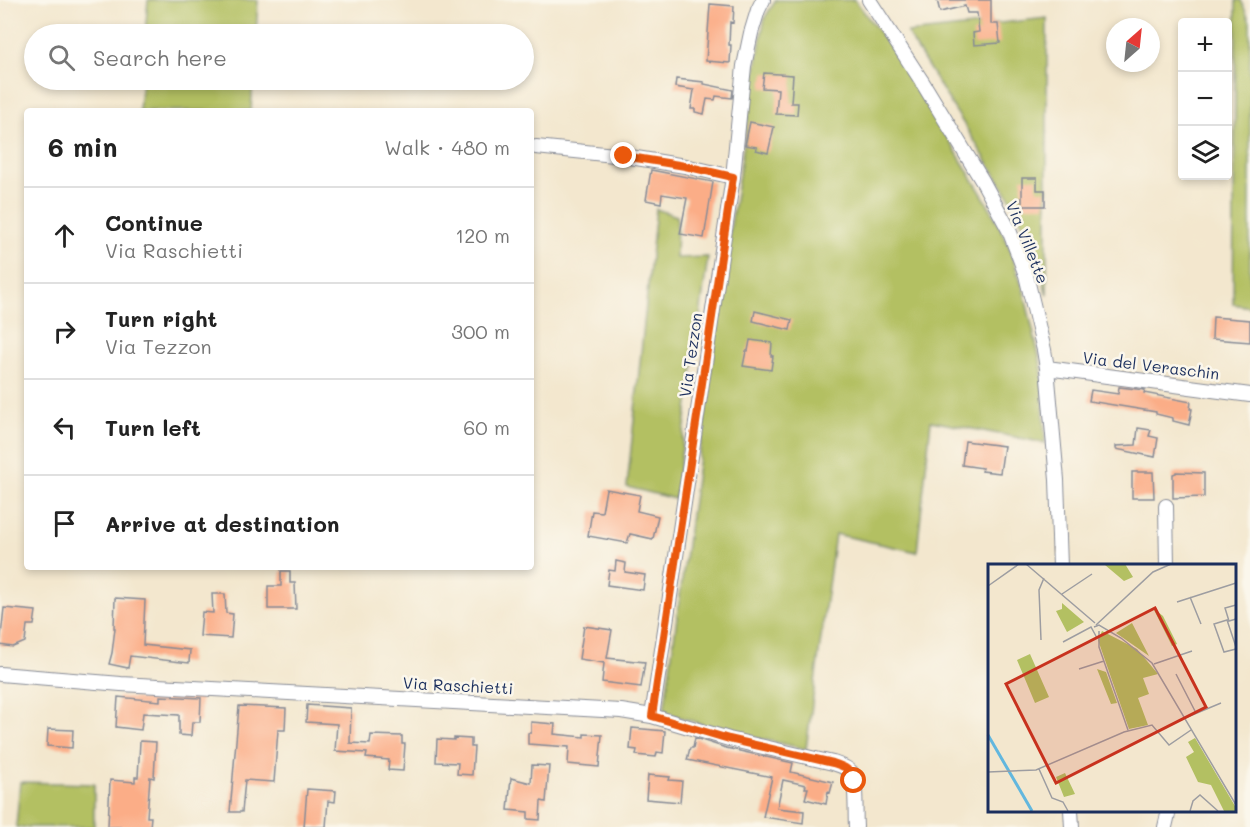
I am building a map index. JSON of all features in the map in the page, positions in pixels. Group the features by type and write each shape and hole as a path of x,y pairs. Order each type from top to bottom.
{"street":[{"name":"Via Tezzon","path":"652,716 733,177 744,66 751,33 762,0"},
{"name":"Via Villette","path":"869,0 983,182 1009,230 1026,275 1047,368 1057,480 1060,564"},
{"path":"536,147 624,156 733,177"},
{"name":"Via del Veraschin","path":"1047,368 1250,395"},
{"path":"1166,506 1167,564"},
{"name":"Via Raschietti","path":"0,674 121,684 621,711 652,716 729,739 844,767 851,772 854,781 855,827"},
{"path":"1071,812 1072,827"},
{"path":"1165,827 1169,812"}],"green space":[{"path":"148,0 258,0 257,24 146,24"},
{"path":"776,0 855,0 891,48 991,209 1010,249 1024,292 1042,369 1045,443 931,421 917,552 835,534 806,749 717,729 664,712 730,231 761,37 765,17"},
{"path":"1236,0 1241,0 1250,22 1250,307 1233,304"},
{"path":"1047,18 1047,295 1030,240 1010,198 907,33"},
{"path":"141,90 252,90 251,108 139,108"},
{"path":"656,209 677,216 676,258 708,257 675,499 627,487"},
{"path":"20,782 94,784 94,827 16,827"}],"building":[{"path":"937,0 991,0 991,24 998,24 1000,43 974,45 973,33 979,32 977,13 967,13 965,6 940,12"},
{"path":"710,4 734,6 733,23 730,22 730,63 706,61"},
{"path":"764,73 793,75 791,103 798,103 797,115 776,114 778,89 762,88"},
{"path":"676,79 704,82 704,84 733,90 732,98 716,96 715,100 707,99 704,114 695,112 695,109 691,109 694,90 675,87"},
{"path":"750,122 774,127 768,153 756,150 757,147 745,145"},
{"path":"651,170 713,182 704,238 680,234 687,198 662,194 661,203 646,200"},
{"path":"1022,178 1037,178 1037,190 1045,190 1045,206 1022,206"},
{"path":"755,311 792,320 790,330 753,321"},
{"path":"1213,317 1250,320 1250,342 1212,339"},
{"path":"750,340 772,343 771,370 743,366"},
{"path":"1119,387 1145,390 1144,393 1191,402 1189,425 1173,421 1173,418 1156,414 1156,412 1089,401 1091,390 1118,394"},
{"path":"1138,428 1151,430 1149,436 1158,438 1155,457 1116,449 1116,446 1136,445"},
{"path":"965,441 1004,446 1000,473 962,465"},
{"path":"1132,472 1153,472 1154,498 1132,498"},
{"path":"1176,472 1204,473 1204,497 1173,498 1173,474"},
{"path":"606,489 640,495 637,511 658,516 653,539 630,534 627,543 588,536 592,511 602,512"},
{"path":"616,561 626,563 625,572 645,575 643,590 607,585 609,570 615,571"},
{"path":"281,571 290,571 290,583 295,583 296,609 268,609 268,586 281,586"},
{"path":"212,594 225,594 226,613 233,614 231,638 200,636 202,612 213,613"},
{"path":"115,598 145,600 143,645 190,650 189,663 130,656 128,668 109,664 115,628"},
{"path":"4,608 36,611 34,625 27,625 25,642 13,647 0,645"},
{"path":"584,626 612,630 607,658 645,662 641,687 602,682 604,663 579,659"},
{"path":"160,696 201,698 200,722 192,722 191,736 179,735 179,715 143,713 141,730 116,727 118,697 160,701"},
{"path":"307,705 351,708 350,743 370,744 371,735 402,736 402,744 405,744 403,771 388,770 389,760 366,758 367,753 335,751 337,724 306,722"},
{"path":"239,706 286,708 285,730 278,730 274,782 245,780 242,812 230,812"},
{"path":"531,722 555,724 554,734 584,737 584,734 602,735 599,767 568,764 569,747 528,744"},
{"path":"632,728 665,731 663,753 657,752 656,757 636,755 637,750 630,749"},
{"path":"48,729 73,730 72,748 47,746"},
{"path":"454,738 471,739 471,747 474,747 472,775 457,774 458,763 436,762 437,739 454,740"},
{"path":"695,738 726,748 793,763 791,772 833,782 826,804 805,799 808,788 805,788 806,785 783,780 777,808 804,811 803,823 763,817 772,777 687,760"},
{"path":"140,741 156,742 154,778 150,777 147,817 151,817 150,827 108,827 110,780 135,782 135,777 138,777"},
{"path":"532,765 549,766 546,802 541,801 540,820 528,819 528,812 508,810 511,778 531,783"},
{"path":"648,775 670,777 669,780 682,781 680,802 646,799"},
{"path":"307,789 336,791 335,802 328,801 326,827 304,827"}],"route":[{"path":"624,156 733,177 652,716 729,739 833,763 851,772 854,781"}]}
